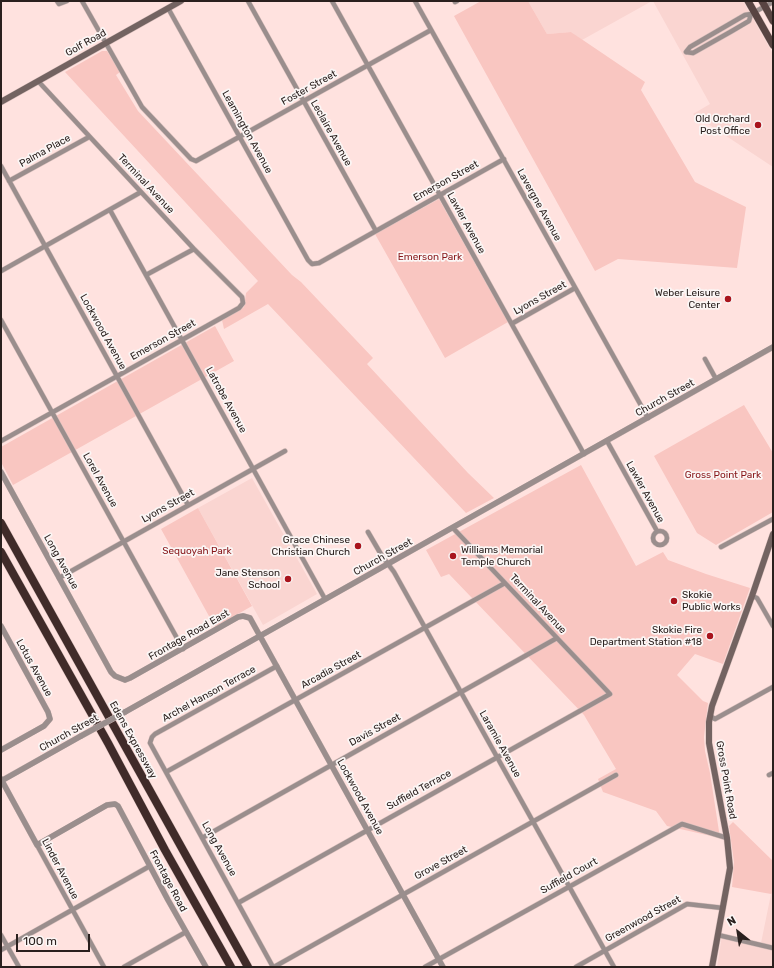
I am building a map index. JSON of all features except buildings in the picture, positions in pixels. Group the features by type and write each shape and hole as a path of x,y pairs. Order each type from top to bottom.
{"highway":[{"name":"Edens Expressway","path":"1,523 248,967"},
{"path":"1,552 108,743 164,850 231,967"}],"main road":[{"name":"Golf Road","path":"1,102 181,1"},
{"path":"748,1 753,13 773,45"},
{"path":"763,4 773,21"},
{"name":"Gross Point Road","path":"712,967 730,868 730,857 708,743 710,716 712,706 773,534"}],"street":[{"path":"57,1 59,4 67,1"},
{"path":"82,1 106,43"},
{"name":"Leclaire Avenue","path":"248,1 376,231"},
{"name":"Lawler Avenue","path":"332,1 584,454"},
{"name":"Lavergne Avenue","path":"415,1 648,418"},
{"path":"753,13 745,15 690,47 686,52 694,53 749,21 753,13 763,4 773,2"},
{"name":"Leamington Avenue","path":"168,8 308,260 312,264"},
{"name":"Foster Street","path":"106,43 142,107 191,159 196,162 431,30"},
{"name":"Terminal Avenue","path":"38,81 194,249 242,297"},
{"name":"Palma Place","path":"9,181 89,136"},
{"name":"Emerson Street","path":"312,264 319,263 504,160"},
{"name":"Lockwood Avenue","path":"1,166 188,505"},
{"path":"1,271 141,192"},
{"name":"Latrobe Avenue","path":"110,210 325,599"},
{"path":"146,275 194,249"},
{"name":"Lyons Street","path":"513,324 576,288"},
{"name":"Emerson Street","path":"1,441 239,308 243,303 242,297"},
{"name":"Lorel Avenue","path":"1,320 183,648"},
{"name":"Church Street","path":"1,780 125,712 773,347"},
{"path":"705,359 716,379"},
{"name":"Lawler Avenue","path":"606,441 656,531"},
{"name":"Lyons Street","path":"59,578 285,451"},
{"name":"Long Avenue","path":"1,472 111,672 119,679"},
{"path":"721,547 773,519"},
{"name":"Terminal Avenue","path":"453,528 610,694"},
{"name":"Laramie Avenue","path":"368,532 382,556 394,572 614,967"},
{"name":"Arcadia Street","path":"166,772 505,583"},
{"path":"752,596 757,598 773,626"},
{"name":"Frontage Road East","path":"119,679 125,680 130,678 238,617 243,616 250,618 260,636"},
{"name":"Lotus Avenue","path":"1,626 48,712 50,719 44,726 1,750"},
{"name":"Lockwood Avenue","path":"260,636 443,967"},
{"name":"Davis Street","path":"202,838 558,638"},
{"name":"Archel Hanson Terrace","path":"150,740 155,734 277,666"},
{"path":"710,716 715,718 773,687"},
{"name":"Suffield Terrace","path":"238,903 367,829 610,694"},
{"name":"Long Avenue","path":"150,740 151,747 273,967"},
{"name":"Grove Street","path":"273,967 616,775"},
{"name":"Linder Avenue","path":"1,780 104,967"},
{"name":"Frontage Road","path":"37,845 107,805 115,804 120,808 150,866 206,967"},
{"name":"Suffield Court","path":"425,967 682,824 727,838"},
{"path":"1,950 150,866"},
{"name":"Greenwood Street","path":"576,967 687,904 723,908"},
{"path":"124,967 186,932"},
{"path":"1,935 19,967"},
{"path":"718,935 773,948"}],"shaded area":[{"path":"528,1 652,1 582,40 571,32 547,34"},
{"path":"653,1 743,1 773,54 773,167 693,114 710,104"},
{"path":"252,478 317,594 263,625 198,508"},
{"path":"773,893 773,967 717,967 722,935 761,943 771,894"}],"green space":[{"path":"481,1 528,1 547,34 571,32 645,82 641,90 695,182 746,207 737,268 618,259 595,271 454,16"},
{"path":"102,51 107,51 120,72 116,75 138,111 292,275 301,282 373,358 367,364 468,473 494,498 466,513 268,304 224,329 222,320 244,307 246,293 258,281 65,72"},
{"name":"Emerson Park","path":"439,199 508,322 445,358 375,234"},
{"path":"215,326 234,361 13,485 1,462 1,447"},
{"name":"Gross Point Park","path":"744,405 773,453 773,512 716,545 697,533 654,456"},
{"path":"581,465 636,566 663,552 668,560 750,588 723,664 695,654 677,675 703,701 708,703 704,737 705,751 720,838 667,826 656,811 603,792 598,779 616,769 584,715 449,574 441,577 426,550"},
{"name":"Sequoyah Park","path":"198,508 252,606 215,627 161,529"},
{"path":"733,822 773,861 773,893 771,894 732,887 734,862 729,826"}],"place":[{"name":"Old Orchard Post Office","path":"758,125"},
{"name":"Weber Leisure Center","path":"728,299"},
{"name":"Grace Chinese Christian Church","path":"358,546"},
{"name":"Williams Memorial Temple Church","path":"453,556"},
{"name":"Jane Stenson School","path":"288,579"},
{"name":"Skokie Public Works","path":"674,601"},
{"name":"Skokie Fire Department Station #18","path":"710,636"}]}
